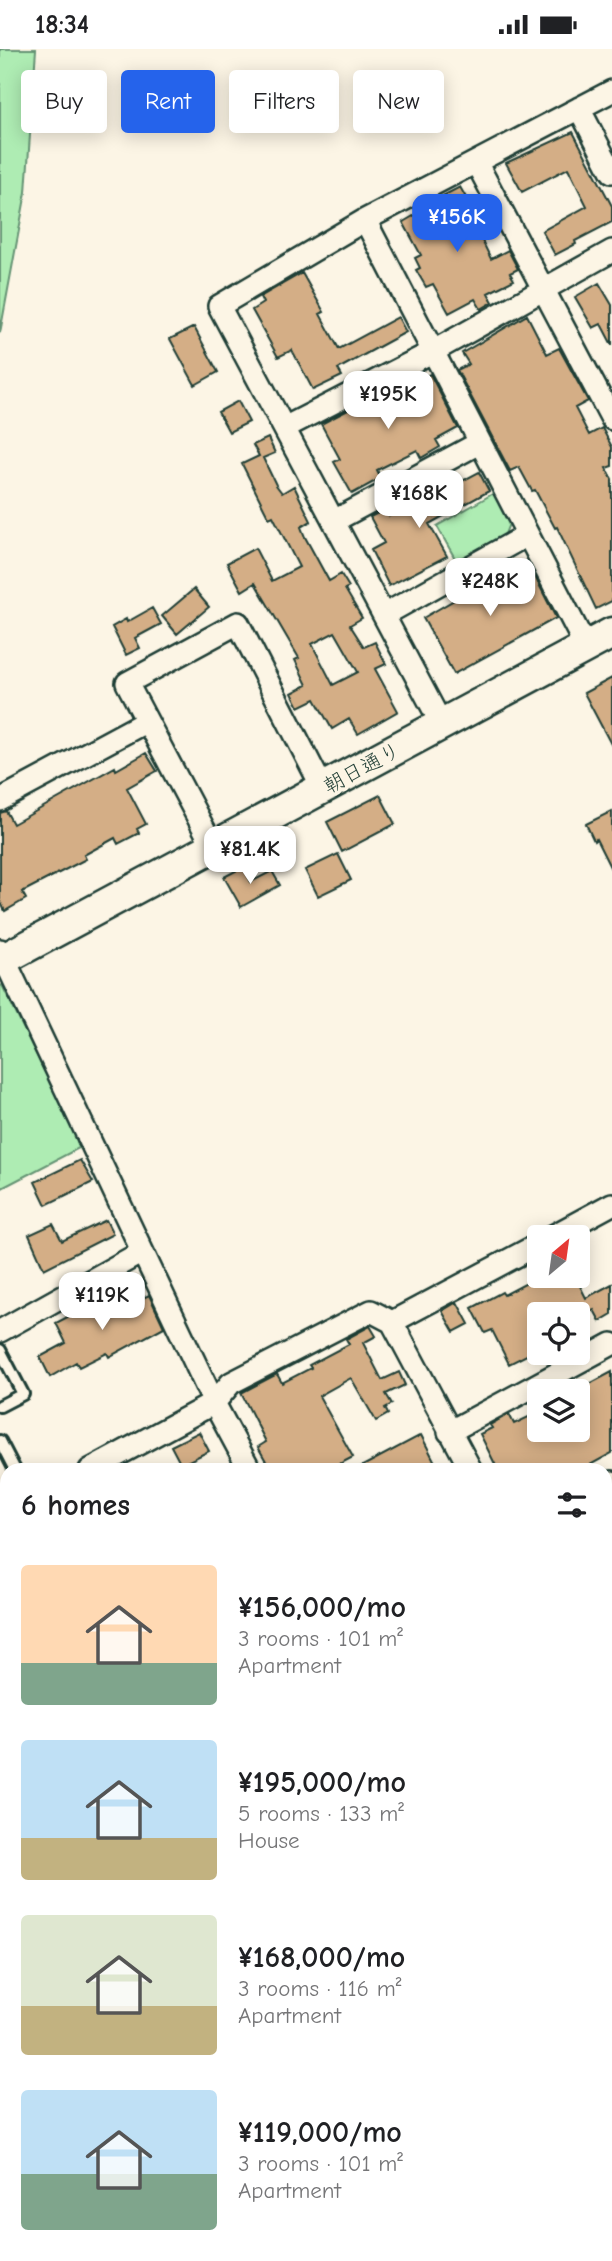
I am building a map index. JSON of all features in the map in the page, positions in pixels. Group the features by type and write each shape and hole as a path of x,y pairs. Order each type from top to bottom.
{"street":[{"path":"442,725 219,306 365,220 612,91"},
{"path":"579,108 612,172"},
{"path":"476,162 612,419"},
{"path":"365,220 586,647"},
{"path":"284,428 432,352 612,251"},
{"path":"334,521 480,443"},
{"path":"384,615 527,535"},
{"path":"214,848 127,683 238,622 323,789"},
{"name":"朝日通り","path":"1,957 214,848 612,633"},
{"path":"0,800 147,720"},
{"path":"1,957 214,1403 246,1463"},
{"path":"574,1225 612,1205"},
{"path":"392,1322 527,1250"},
{"path":"0,1331 142,1252"},
{"path":"103,1463 214,1403 231,1383 371,1311 392,1322 467,1463"},
{"path":"449,1432 612,1344"}],"lane":[{"path":"0,1350 23,1394 0,1406"},
{"path":"0,1441 11,1463"}],"green space":[{"path":"0,49 36,49 35,70 21,70 21,133 30,133 26,192 0,333"},
{"path":"494,493 510,521 505,534 457,562 437,526"},
{"path":"2,985 75,1133 79,1148 0,1189 0,986"}],"building":[{"path":"573,132 612,206 612,222 555,255 542,231 587,206 568,168 522,192 506,163"},
{"path":"460,187 473,210 468,212 491,259 508,250 518,269 510,273 514,280 488,293 493,302 481,309 475,299 449,313 433,284 426,287 416,270 420,268 415,258 421,255 403,222 432,205 431,202"},
{"path":"302,273 324,312 320,314 339,349 398,317 406,332 338,369 342,376 313,390 292,350 278,357 252,310 263,303 260,297"},
{"path":"599,283 612,305 612,345 601,324 593,328 575,297"},
{"path":"527,315 547,354 559,348 588,401 575,408 589,435 602,428 612,447 612,466 606,468 612,479 612,601 596,609 557,527 555,528 519,467 510,471 457,370 469,364 462,353"},
{"path":"194,327 218,372 195,385 170,339"},
{"path":"430,374 458,428 436,440 440,447 421,458 417,450 377,470 381,478 352,494 334,462 340,459 321,424 375,396 377,400"},
{"path":"238,401 249,422 229,432 218,412"},
{"path":"268,438 275,453 263,458 276,485 282,493 294,486 311,521 301,527 305,537 329,581 341,574 349,587 345,589 362,618 350,625 364,647 375,642 386,664 375,669 398,711 358,734 349,719 332,729 315,699 299,707 292,693 307,685 295,660 299,658 255,583 242,591 227,563 255,548 272,581 299,567 273,516 269,518 242,464 259,456 253,445","holes":["335,632 358,672 333,685 312,644"]},
{"path":"479,472 489,491 429,524 447,556 389,586 371,550 384,543 370,517 386,509 389,516"},
{"path":"528,563 556,618 454,674 423,618 468,592 469,594"},
{"path":"194,589 209,607 177,634 162,616"},
{"path":"152,608 161,624 135,638 140,648 126,655 112,627"},
{"path":"612,678 612,746 584,693"},
{"path":"146,753 157,771 127,788 146,824 137,829 139,833 118,844 115,838 84,855 86,859 22,892 26,899 5,911 0,901 0,813 6,811 13,824 115,767 116,770"},
{"path":"380,795 395,824 342,852 327,822"},
{"path":"612,811 612,871 586,824"},
{"path":"338,854 351,880 318,896 305,870"},
{"path":"243,867 251,882 272,871 280,885 241,907 224,877"},
{"path":"80,1160 93,1182 46,1205 35,1182"},
{"path":"106,1220 113,1234 44,1269 29,1235 53,1224 62,1241"},
{"path":"527,1283 527,1288 581,1288 586,1298 612,1284 612,1314 600,1321 594,1310 590,1312 590,1302 527,1302 527,1355 509,1364 492,1330 485,1333 472,1308 502,1292 504,1295"},
{"path":"113,1293 121,1309 149,1295 164,1327 109,1357 107,1353 79,1367 76,1362 50,1377 40,1357 66,1343 56,1323"},
{"path":"457,1302 469,1324 454,1332 442,1311"},
{"path":"370,1326 376,1336 363,1343 382,1380 399,1372 405,1385 386,1394 392,1404 385,1408 388,1414 376,1421 351,1378 319,1396 353,1457 341,1463 267,1463 258,1447 266,1442 241,1393 277,1374 282,1383 349,1344 346,1339"},
{"path":"612,1372 612,1453 594,1463 494,1463 480,1434 509,1414 514,1424 527,1418 527,1442 590,1442 590,1384"},
{"path":"199,1432 209,1451 180,1463 171,1446"},
{"path":"421,1435 435,1463 368,1463"}]}
